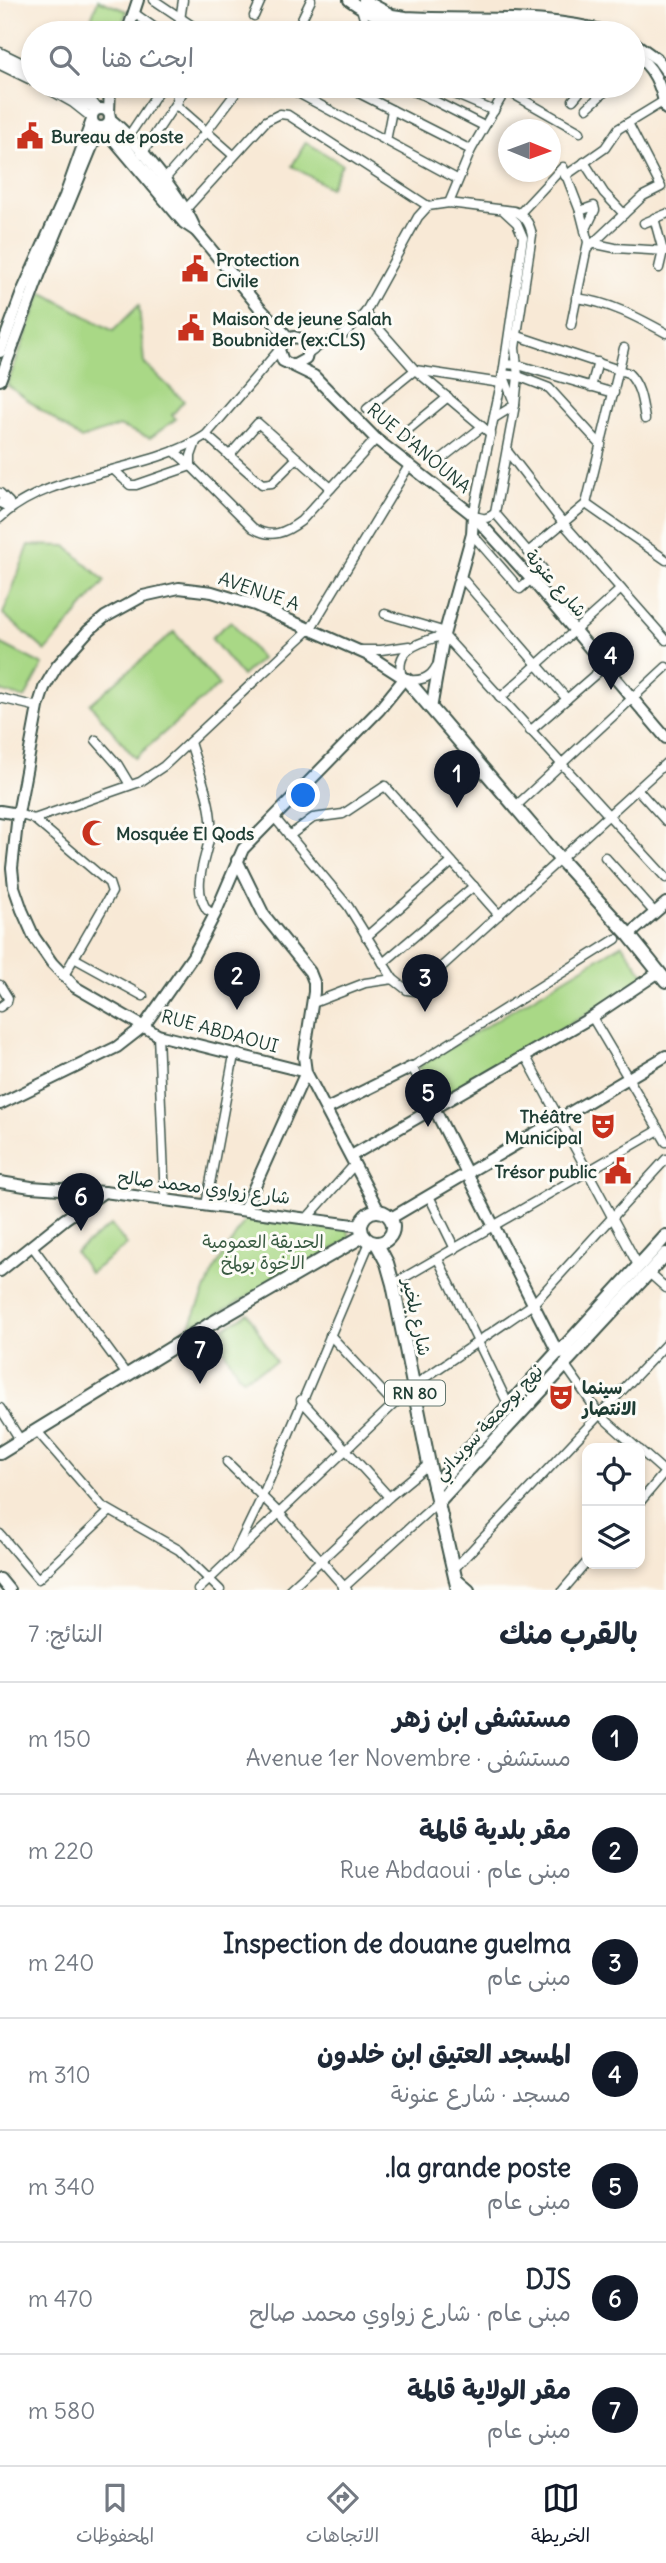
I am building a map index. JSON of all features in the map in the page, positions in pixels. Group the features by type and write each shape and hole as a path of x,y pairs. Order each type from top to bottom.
{"main road":[{"path":"131,21 138,0"},
{"path":"349,0 391,15 458,21"},
{"path":"366,5 388,21"},
{"path":"645,51 658,60 666,71"},
{"path":"645,64 657,79 665,105"},
{"path":"0,380 106,98"},
{"path":"100,118 128,137 186,209 196,231 259,307 289,338 298,338 305,342 306,357 314,376"},
{"path":"100,118 184,223 196,231"},
{"path":"0,352 23,290 100,118"},
{"path":"259,307 278,354 286,364 295,365 314,376"},
{"path":"278,354 289,338"},
{"path":"295,365 306,357"},
{"name":"RUE D'ANOUNA","path":"314,376 376,439 473,515"},
{"path":"431,709 444,635 472,534 473,515"},
{"name":"شارع عنونة","path":"473,515 666,738"},
{"name":"AVENUE A","path":"18,814 44,688 57,666 88,631 143,596 179,588 231,597 310,628 387,666 404,679"},
{"path":"0,1104 117,1048 144,1026 193,956 215,914 243,849 379,710 404,679 560,859 664,973 434,1108 353,1160"},
{"path":"0,811 18,814"},
{"name":"RUE ABDAOUI","path":"18,814 13,850 14,887 34,937 63,977 75,987 158,1035 306,1072"},
{"path":"237,860 264,915 310,972 314,982 304,1057 306,1072 379,1211 391,1218"},
{"path":"629,935 666,903"},
{"path":"391,1218 666,1056"},
{"path":"327,1109 412,1068"},
{"path":"244,1210 306,1072"},
{"path":"434,1108 561,1357"},
{"name":"شارع زواوي محمد صالح","path":"0,1182 104,1192 307,1218 372,1237"},
{"path":"64,1189 72,1197 71,1208 65,1219"},
{"path":"0,1271 104,1192"},
{"path":"372,1237 369,1213 379,1211"},
{"path":"0,1453 127,1376 372,1237 393,1230 391,1218"},
{"name":"نهج بوجمعة سويداني","path":"644,1270 666,1236"},
{"name":"شارع بلخير","path":"372,1237 387,1263 393,1284 455,1579"},
{"name":"نهج بوجمعة سويداني","path":"434,1487 450,1476 644,1270 666,1254"},
{"name":"نهج بوجمعة سويداني","path":"438,1502 450,1476 509,1406 561,1357"},
{"path":"429,1464 450,1476"},
{"path":"0,1579 9,1590"},
{"path":"455,1579 469,1590"}],"street":[{"path":"153,0 183,21"},
{"path":"180,19 183,0"},
{"path":"254,16 261,0"},
{"path":"301,21 311,0"},
{"path":"134,13 145,21"},
{"path":"0,52 21,62"},
{"path":"0,59 21,68"},
{"path":"0,65 21,75"},
{"path":"64,98 100,118"},
{"path":"72,98 100,118"},
{"path":"87,98 92,101 100,118"},
{"path":"128,137 151,98"},
{"path":"176,98 177,103 233,155"},
{"path":"142,154 180,98"},
{"path":"164,180 231,98"},
{"path":"307,98 457,179"},
{"path":"368,98 471,150"},
{"path":"429,98 484,126"},
{"path":"465,98 494,110"},
{"path":"449,203 457,179 499,98"},
{"path":"523,98 580,132"},
{"path":"587,108 598,98"},
{"path":"565,176 605,148 618,129 665,105"},
{"path":"386,141 392,110"},
{"path":"186,209 265,121 280,114 288,115 428,206"},
{"path":"571,325 590,245 643,196 661,187 628,123"},
{"path":"584,162 604,192 624,214"},
{"path":"520,213 563,167 590,245"},
{"path":"306,357 322,344 344,334 365,313 418,217 428,206 449,203 520,213 532,235 513,334 473,515 485,519 495,513 518,376 513,334 523,237 517,223 504,211"},
{"path":"580,211 594,206 595,210 585,231"},
{"path":"644,223 666,214"},
{"path":"654,218 664,251 659,268"},
{"path":"590,245 664,251"},
{"path":"576,298 605,304 666,333"},
{"path":"365,313 415,370 491,434"},
{"path":"513,334 620,369 635,380 640,391 645,419"},
{"path":"305,342 322,344"},
{"path":"528,552 586,504 624,348"},
{"path":"2,499 27,498 174,452 196,442 206,435 278,354"},
{"path":"592,387 598,362"},
{"path":"505,364 518,365 614,393"},
{"path":"367,409 415,370 502,379 518,376 549,388 601,444"},
{"path":"502,379 515,405"},
{"path":"404,433 448,397"},
{"path":"494,418 515,405"},
{"path":"229,456 258,423 331,488"},
{"path":"436,463 482,427"},
{"path":"206,435 262,484 267,485 276,480 297,458"},
{"path":"174,452 253,528 265,534 278,534 294,526 376,439"},
{"path":"191,466 196,442"},
{"path":"507,452 563,523 666,640"},
{"path":"34,819 130,785 164,766 190,742 310,628 410,464"},
{"path":"114,470 130,485 136,485 191,466"},
{"path":"0,517 27,498"},
{"path":"2,499 10,508"},
{"path":"0,517 2,499"},
{"path":"586,504 665,555"},
{"path":"472,534 520,589 543,569 495,513"},
{"path":"460,576 567,699"},
{"path":"500,698 621,589"},
{"path":"385,614 435,627 444,635 666,878"},
{"path":"356,650 412,646 444,635"},
{"path":"412,646 401,660 404,679 426,679 435,671 439,661"},
{"path":"530,731 605,666"},
{"path":"516,806 666,667"},
{"path":"0,698 38,708"},
{"path":"96,740 118,765 130,785"},
{"path":"190,742 211,819 202,868 201,895 207,910 215,914"},
{"path":"274,817 348,906 393,979 407,990 415,990 666,763"},
{"path":"289,836 313,818 343,814 385,786 499,915"},
{"path":"638,789 666,821"},
{"path":"18,814 34,819 108,883 112,892 63,977"},
{"path":"604,858 655,913"},
{"path":"366,937 452,862"},
{"path":"383,964 474,886"},
{"path":"434,1108 412,1068 616,939"},
{"path":"74,958 143,996"},
{"path":"313,1003 375,980 393,979"},
{"path":"0,985 8,998 0,1007"},
{"path":"592,1017 666,1142"},
{"path":"158,1035 165,1200"},
{"path":"206,1205 234,1055"},
{"path":"525,1055 586,1170 644,1270 666,1288"},
{"path":"393,1284 659,1130"},
{"path":"198,1590 413,1386 534,1304 666,1159"},
{"path":"307,1218 353,1160"},
{"path":"429,1196 455,1249"},
{"path":"234,1555 262,1496 372,1237"},
{"path":"32,1246 127,1376"},
{"path":"438,1259 509,1406"},
{"path":"330,1335 394,1404"},
{"path":"455,1579 666,1344"},
{"path":"561,1357 600,1415 632,1443"},
{"path":"301,1400 389,1497"},
{"path":"0,1408 21,1441"},
{"path":"37,1431 109,1512 179,1550 220,1590"},
{"path":"645,1454 666,1472 645,1496"},
{"path":"227,1462 280,1514 344,1589 438,1502"},
{"path":"289,1590 389,1497 429,1464"},
{"path":"0,1534 38,1579 109,1512"},
{"path":"563,1590 582,1568"}],"green space":[{"path":"98,0 127,11 123,21 90,21"},
{"path":"306,142 342,164 330,188 292,166"},
{"path":"42,292 113,331 139,305 144,363 184,401 172,415 176,419 150,438 119,426 81,439 7,385"},
{"path":"29,545 66,546 105,581 46,651 3,614"},
{"path":"231,621 261,659 242,676 211,638"},
{"path":"174,632 219,685 135,758 90,704"},
{"path":"0,643 43,665 25,698 0,691"},
{"path":"622,944 647,979 437,1101 418,1067"},
{"name":"الحديقة العمومية الاخوة بولمخ","path":"246,1218 348,1227 350,1240 188,1330 213,1272"},
{"path":"111,1225 127,1245 90,1273 75,1252"},
{"path":"248,1313 276,1362 244,1378 238,1374 215,1334"}],"tunnel":[{"path":"89,106 111,129"}],"place":[{"name":"Bureau de poste","path":"30,136"},
{"name":"Protection Civile","path":"195,269"},
{"name":"Maison de jeune Salah Boubnider (ex:CLS)","path":"191,328"},
{"name":"المسجد العتيق ابن خلدون","path":"611,690"},
{"name":"مستشفى ابن زهر","path":"457,808"},
{"name":"Mosquée El Qods","path":"95,833"},
{"name":"مقر بلدية قالمة","path":"237,1010"},
{"name":"Inspection de douane guelma","path":"425,1012"},
{"name":"Théâtre Municipal","path":"603,1126"},
{"name":"la grande poste.","path":"428,1127"},
{"name":"Trésor public","path":"618,1171"},
{"name":"DJS","path":"81,1231"},
{"name":"مقر الولاية قالمة","path":"200,1384"},
{"name":"سينما الانتصار","path":"561,1397"}]}
